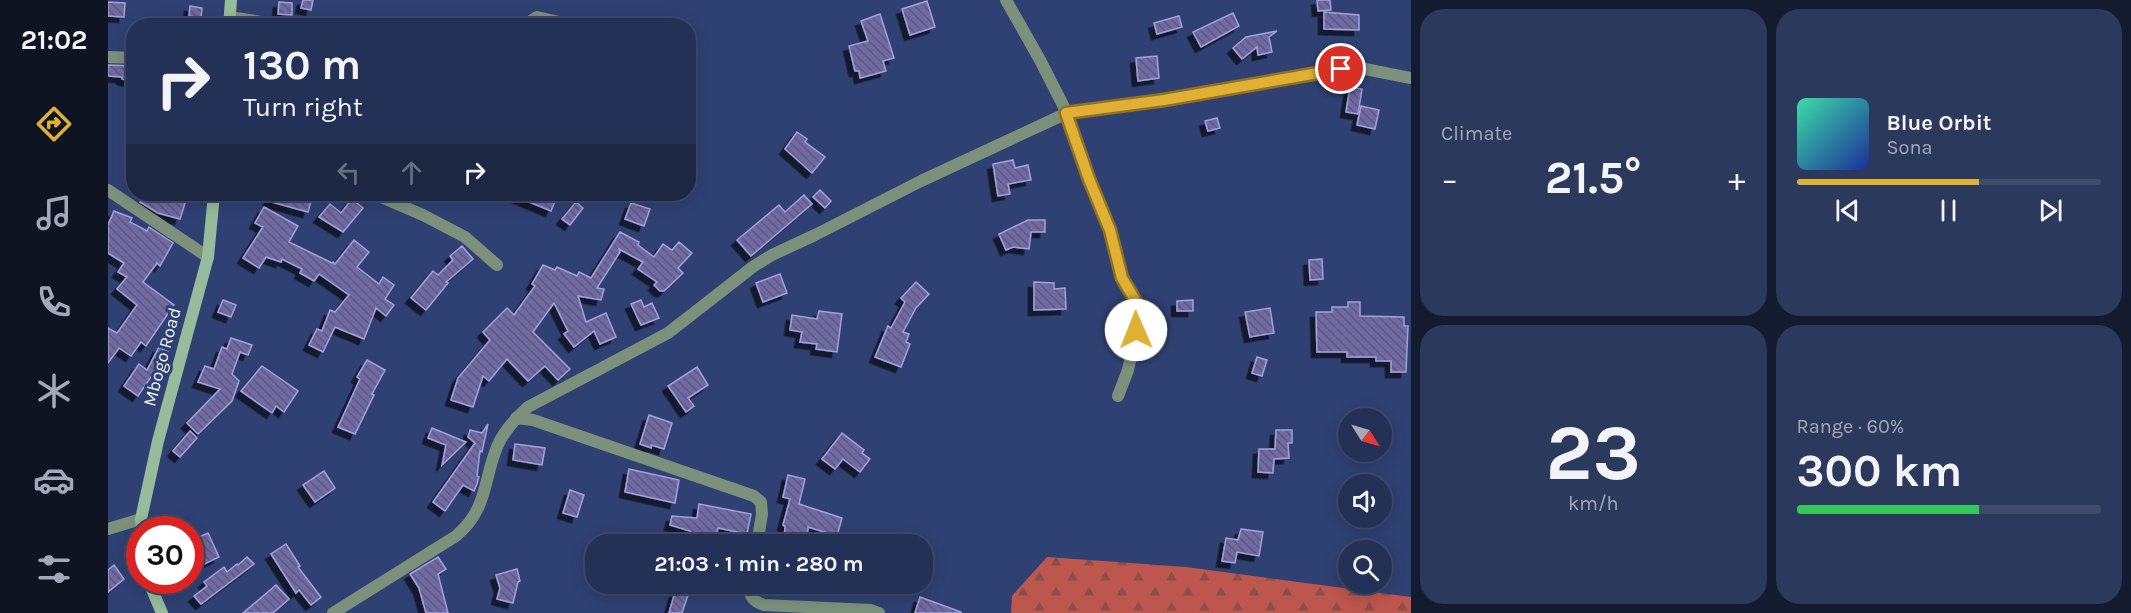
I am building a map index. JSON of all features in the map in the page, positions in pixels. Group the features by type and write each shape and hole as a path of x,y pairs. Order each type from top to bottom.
{"main road":[{"path":"230,18 231,0"},
{"name":"Mbogo Road","path":"143,516 158,441 208,257 213,201"},
{"path":"154,594 162,613"}],"street":[{"path":"1006,0 1066,113 1110,230 1122,278 1141,310 1128,370 1119,396"},
{"path":"108,57 126,58"},
{"path":"333,613 456,536 469,524 485,492 498,445 516,418 528,407 668,333 746,272 772,255 815,236 921,181 1066,113 1164,100 1341,69 1360,68 1411,78"},
{"path":"108,190 208,257"},
{"path":"390,201 465,237 497,265"},
{"path":"516,418 533,420 754,496 761,502 762,514 759,534"},
{"path":"108,529 126,526"},
{"path":"750,594 756,602 764,605 871,610 879,613"}],"green space":[{"path":"1047,557 1186,567 1338,587 1338,594 1388,594 1411,597 1411,613 1011,613 1012,596"}],"building":[{"path":"303,0 313,0 311,10 301,8"},
{"path":"1317,0 1330,0 1331,10 1318,11"},
{"path":"927,1 935,27 910,35 902,9"},
{"path":"108,2 125,3 124,17 108,16"},
{"path":"279,2 292,3 292,15 278,14"},
{"path":"190,6 202,8 201,18 189,16"},
{"path":"1324,12 1359,15 1359,30 1324,29"},
{"path":"1233,13 1239,26 1201,47 1193,32"},
{"path":"880,14 894,58 883,61 886,71 860,78 859,71 855,71 849,46 868,41 861,21"},
{"path":"1179,16 1182,27 1157,34 1154,23"},
{"path":"1277,31 1269,37 1272,52 1258,55 1257,47 1242,59 1233,48 1246,37"},
{"path":"1157,56 1159,78 1138,81 1136,58"},
{"path":"108,65 126,66 126,80 122,77 108,76"},
{"path":"1350,87 1362,89 1358,114 1346,112"},
{"path":"1361,106 1379,110 1375,129 1357,125"},
{"path":"1217,118 1220,128 1208,131 1205,121"},
{"path":"797,132 807,139 805,142 825,157 812,173 785,149"},
{"path":"1013,160 1015,168 1028,165 1031,180 1008,184 1010,194 998,196 993,164"},
{"path":"820,190 831,201 825,208 813,197"},
{"path":"804,195 812,204 751,256 737,240 779,205 785,212"},
{"path":"186,201 180,219 158,213 140,202"},
{"path":"268,201 311,201 308,212"},
{"path":"350,201 354,201 363,208 343,232 319,217 330,204 341,213"},
{"path":"527,201 555,201 551,211"},
{"path":"576,202 583,208 570,225 562,219"},
{"path":"631,203 650,209 644,226 625,219"},
{"path":"264,207 298,226 289,242 332,263 335,264 354,240 369,252 357,267 379,284 383,277 394,285 385,299 394,305 386,316 376,308 364,339 335,327 323,352 309,345 317,329 322,331 330,310 335,312 349,295 319,274 314,281 300,273 302,269 282,259 281,262 266,257 259,268 243,258 263,227 255,223"},
{"path":"114,211 132,218 130,222 147,231 149,227 173,243 160,266 157,263 143,282 174,305 146,346 141,342 131,356 119,348 108,363 108,328 117,333 137,305 117,289 127,277 118,272 124,263 108,253 108,225"},
{"path":"1028,220 1045,220 1045,232 1031,232 1029,249 1013,247 1006,250 999,234"},
{"path":"620,232 639,242 638,245 654,257 663,244 672,250 679,242 692,253 678,268 683,273 664,291 660,291 654,285 657,282 638,269 643,262 619,249 620,252 597,288 604,289 601,300 578,296 586,322 606,313 616,337 600,344 594,331 574,347 564,334 568,331 554,303 533,332 570,369 558,380 545,366 528,381 507,359 489,381 483,376 473,407 451,400 458,378 490,340 483,332 507,308 514,315 535,286 532,284 543,265 555,270 557,267 577,276 579,272 591,278"},
{"path":"462,246 473,259 446,282 448,283 426,310 411,298 433,271 438,275 453,260 450,256"},
{"path":"1322,259 1323,279 1310,280 1309,260"},
{"path":"780,274 787,293 763,302 756,283"},
{"path":"916,282 929,294 916,308 903,332 909,334 906,342 910,344 901,367 875,357 888,326 891,328 905,302 901,298"},
{"path":"1034,282 1054,283 1054,289 1065,288 1066,309 1034,310"},
{"path":"223,300 236,305 231,317 218,312"},
{"path":"641,300 644,307 652,303 659,318 641,325 631,304"},
{"path":"1193,300 1193,311 1177,311 1177,301"},
{"path":"1348,302 1360,302 1360,316 1404,317 1404,326 1408,326 1406,372 1391,372 1391,361 1376,361 1376,357 1347,357 1347,352 1317,352 1316,312 1332,312 1332,307 1348,307"},
{"path":"1270,308 1274,333 1250,337 1245,312"},
{"path":"819,311 842,314 837,352 816,349 817,344 800,342 802,332 790,330 792,315 817,319"},
{"path":"231,338 252,345 248,355 240,352 232,374 239,381 232,401 198,434 187,423 220,389 198,382 205,366 214,369 222,347 227,349"},
{"path":"159,347 168,352 138,396 124,386 139,364 147,370"},
{"path":"1257,357 1267,360 1262,376 1252,373"},
{"path":"367,360 385,370 355,434 338,427 360,379 357,377"},
{"path":"262,366 298,391 284,412 276,406 272,413 241,391"},
{"path":"697,367 708,385 688,398 694,406 686,412 668,386"},
{"path":"649,415 672,423 664,449 640,444"},
{"path":"488,424 482,452 480,451 477,476 479,477 474,491 463,485 445,511 433,502 475,443 468,437 470,430 482,433"},
{"path":"432,428 466,442 442,465 446,445 428,438"},
{"path":"1276,430 1292,430 1292,443 1288,443 1289,458 1274,459 1273,473 1258,472 1259,449 1275,449"},
{"path":"190,431 197,438 180,457 173,451"},
{"path":"842,433 864,450 862,453 870,459 860,472 843,459 835,469 822,459"},
{"path":"515,444 545,448 542,465 513,460"},
{"path":"629,469 679,480 675,503 625,492"},
{"path":"324,471 335,488 315,502 303,485"},
{"path":"788,475 805,479 799,504 842,518 838,534 808,527 808,534 785,534 785,526 783,525 790,499 783,497"},
{"path":"570,490 584,495 577,517 563,513"},
{"path":"699,504 751,514 747,534 718,528 716,534 689,534 690,531 670,525 672,516 697,518"},
{"path":"1241,529 1263,532 1259,556 1237,552 1235,563 1222,561 1226,538 1238,540"},
{"path":"208,533 219,557 204,564 204,535"},
{"path":"286,544 300,566 298,567 321,597 311,605 299,590 296,593 271,554"},
{"path":"247,557 254,564 201,604 194,596 204,594 204,588 207,586 204,582 224,567 227,572"},
{"path":"438,557 446,569 438,574 448,613 426,613 419,588 410,574"},
{"path":"114,565 124,579 108,592 108,570"},
{"path":"517,569 520,581 513,603 497,599 500,588 496,575"},
{"path":"276,585 289,599 273,613 243,613"},
{"path":"674,594 688,595 682,613 669,613"},
{"path":"920,597 961,612 961,613 915,613"}],"route":[{"path":"1136,330 1141,310 1122,278 1110,230 1066,113 1164,100 1341,69"}]}
